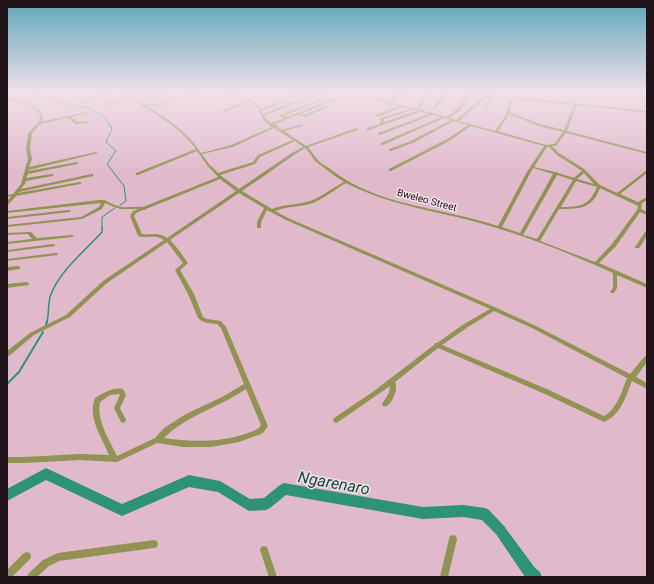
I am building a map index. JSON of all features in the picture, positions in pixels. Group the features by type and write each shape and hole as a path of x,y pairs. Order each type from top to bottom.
{"street":[{"path":"7,204 19,191 24,180 30,160 28,149 30,133 39,123 53,120"},
{"path":"73,120 76,123 86,122"},
{"path":"168,120 190,140 219,176 266,209 494,309 647,386"},
{"name":"Bweleo Street","path":"267,120 305,147 314,155 316,160 346,182 366,191 521,235 596,263 647,286"},
{"path":"136,174 199,152 232,146 282,120"},
{"path":"368,129 392,120"},
{"path":"379,134 415,120"},
{"path":"382,144 440,120"},
{"path":"496,132 502,120"},
{"path":"526,120 647,153"},
{"path":"390,150 412,142 455,121 548,146 555,145 566,131 570,120"},
{"path":"282,131 302,125"},
{"path":"390,170 450,139 470,125"},
{"path":"7,354 32,334 68,316 98,288 305,147 357,129"},
{"path":"157,440 183,444 211,444 239,439 261,431 265,426 254,404 221,325 216,321 206,321 201,318 191,294 177,270 186,262 167,240 159,235 146,237 139,233 132,215 219,176 254,164 259,156 295,140"},
{"path":"499,228 532,167 548,146"},
{"path":"548,146 563,158 583,170 599,186"},
{"path":"26,171 96,152"},
{"path":"26,171 77,163"},
{"path":"532,167 576,178 599,186 638,204 640,210 647,214"},
{"path":"538,241 576,178 583,170"},
{"path":"618,194 647,171"},
{"path":"521,235 556,173"},
{"path":"24,180 52,175"},
{"path":"19,191 92,175"},
{"path":"272,211 279,208 304,204 319,198 346,182"},
{"path":"7,196 80,183"},
{"path":"558,208 576,207 589,204 593,200 599,186"},
{"path":"638,204 647,198"},
{"path":"7,212 104,201 122,208 136,207 144,209"},
{"path":"7,226 82,218 101,208 104,201"},
{"path":"259,227 258,223 266,209"},
{"path":"596,263 614,245 640,210"},
{"path":"7,218 69,211"},
{"path":"7,234 30,233 35,239"},
{"path":"638,247 647,233"},
{"path":"7,244 35,239 72,236"},
{"path":"7,251 53,245"},
{"path":"7,260 56,254"},
{"path":"7,269 18,268"},
{"path":"612,292 615,288 615,272"},
{"path":"7,286 27,284"},
{"path":"336,420 392,381 466,324 494,309"},
{"path":"437,345 547,392 604,419 609,417 614,412 631,377 647,358"},
{"path":"385,404 392,394 394,386 392,381"},
{"path":"7,460 123,457 157,440 173,425 232,396 247,385"},
{"path":"114,458 97,420 95,410 97,400 110,393 121,391 122,395 117,408 123,420"},
{"path":"444,577 453,539"},
{"path":"30,577 46,563 58,558 154,544"},
{"path":"264,550 272,577"},
{"path":"7,576 27,556"}],"waterway":[{"path":"107,120 112,129 106,142 116,151 107,164 124,186 126,201 120,205"},
{"path":"47,322 49,300 59,279 65,270 102,232 102,217 115,208"},
{"path":"46,325 47,321"},
{"path":"7,384 19,372 43,332"},
{"name":"Ngarenaro","path":"7,495 46,474 122,510 189,481 220,487 249,505 266,504 284,489 423,513 463,511 485,514 500,530 530,573 535,577"}]}
